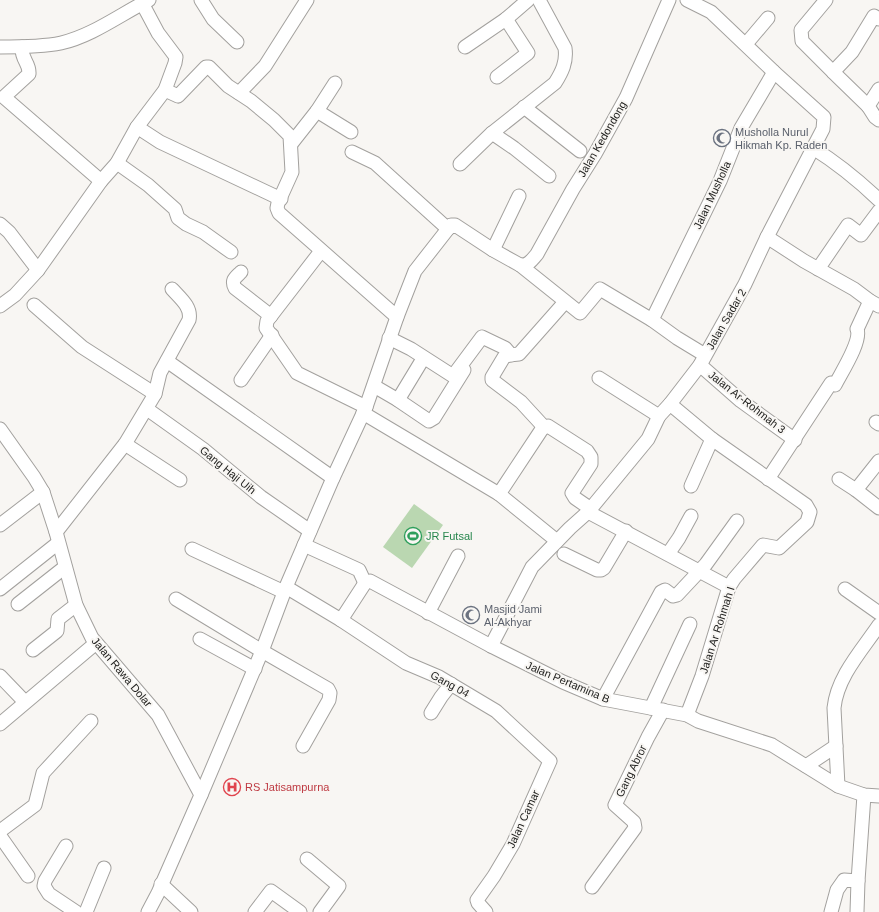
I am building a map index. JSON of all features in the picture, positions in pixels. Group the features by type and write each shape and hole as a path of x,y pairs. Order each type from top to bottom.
{"street":[{"path":"201,0 213,19 237,42"},
{"path":"239,93 265,66 307,0"},
{"path":"465,47 506,19 528,0"},
{"path":"460,164 492,133 555,83 561,74 566,55 565,48 539,0"},
{"name":"Jalan Kedondong","path":"520,265 525,266 531,262 537,254 573,189 599,147 626,98 669,0"},
{"name":"Jalan Sadar 2","path":"491,646 532,567 590,510 648,439 660,416 703,360 745,284 767,237 823,129 824,117 711,12 687,0"},
{"path":"826,0 801,30 802,41 868,106 875,118 879,120"},
{"path":"0,47 22,47 61,43 82,36 146,2 158,33 176,57 176,63 165,90 137,127 117,163 101,181 38,270 15,295 0,306"},
{"path":"833,72 852,52 877,15"},
{"path":"746,44 768,18"},
{"path":"497,77 528,53 506,19"},
{"path":"22,47 22,54 29,69 29,74 5,98 101,181"},
{"path":"165,90 178,96 206,67 209,67 228,86 274,120 290,136 291,144 292,172 278,203 277,208 279,213 397,317"},
{"name":"Jalan Musholla","path":"652,320 720,181 741,128 774,72"},
{"path":"291,144 317,111 335,83"},
{"path":"868,106 879,89"},
{"path":"524,107 580,151"},
{"path":"317,111 351,132"},
{"path":"137,127 160,142 281,199"},
{"path":"492,133 550,176"},
{"path":"813,148 855,177 879,200"},
{"path":"352,152 375,163 448,229"},
{"path":"117,163 148,185 175,208 178,218 186,224 203,232 231,252"},
{"path":"493,250 519,196"},
{"path":"818,269 848,224 861,235 879,212"},
{"path":"0,224 9,232 38,270"},
{"path":"148,912 201,795 255,669 304,545 364,410 374,386 389,338 416,271 451,225 455,225 493,250 520,265 565,302 519,354 508,356 492,377 492,380 520,402 544,427 548,426 587,451 591,458 591,464 572,493 575,498 590,510 626,531 729,587"},
{"path":"767,237 818,269 854,289 874,304"},
{"path":"321,251 266,326 297,373 364,410 499,494 558,541"},
{"path":"241,272 233,280 235,288 272,316"},
{"path":"0,589 57,538 125,444 147,409 155,394 160,373 189,320 190,315 188,308 172,289"},
{"name":"Jalan Ar-Rohmah 3","path":"565,302 580,313 600,289 652,320 677,338 703,360 741,401 795,440"},
{"name":"Jalan Ar-Rohmah 3","path":"768,479 831,383 835,385 854,351 859,334 857,329 874,304"},
{"path":"34,305 82,347 155,394"},
{"path":"241,380 272,335"},
{"path":"389,338 411,349 453,376 482,337 505,348 508,356"},
{"path":"374,386 398,400 426,420 431,420 476,351"},
{"path":"167,361 333,478"},
{"path":"398,400 421,362"},
{"path":"599,378 660,416"},
{"name":"Jalan Ar Rohmah I","path":"670,404 712,439 806,505 810,512 807,522 779,548 763,545 729,587 702,676 686,715"},
{"name":"Gang Haji Uih","path":"147,409 203,449 261,497 310,531"},
{"path":"499,494 544,427"},
{"name":"Jalan Rawa Dolar","path":"0,429 43,492 76,605 94,640 158,715 201,795"},
{"path":"691,486 712,439"},
{"path":"125,444 180,480"},
{"path":"856,490 879,461"},
{"path":"839,479 879,508"},
{"path":"0,525 43,492"},
{"path":"668,554 691,516"},
{"path":"603,699 660,592 665,590 673,596 677,595 706,564 737,520"},
{"path":"564,554 597,570 601,570 604,568 626,531"},
{"path":"192,549 285,590 341,620 365,583 359,570 304,545"},
{"path":"428,612 458,556"},
{"path":"18,604 65,567"},
{"name":"Jalan Pertamina B","path":"365,583 370,581 491,646 563,682 603,699 686,715 698,721 772,745 838,786 864,795 879,796"},
{"path":"845,589 879,613"},
{"path":"176,599 329,690 329,700 303,746"},
{"path":"33,650 57,631 58,619 76,605"},
{"name":"Gang 04","path":"341,620 406,663 439,677 496,711 550,761"},
{"path":"657,709 690,624"},
{"path":"838,786 834,708 835,697 842,679 879,625"},
{"path":"200,639 255,669"},
{"path":"46,676 94,640"},
{"path":"0,724 94,640"},
{"path":"0,676 25,702"},
{"path":"431,713 451,684"},
{"name":"Gang Abror","path":"592,886 634,830 634,822 615,805 648,737 657,709"},
{"path":"0,831 35,805 43,773 91,721"},
{"path":"806,766 836,746"},
{"name":"Jalan Camar","path":"486,912 477,900 494,876 513,844 550,761"},
{"path":"857,912 864,795"},
{"path":"0,836 28,876"},
{"path":"66,846 45,881 44,886 49,894 76,912"},
{"path":"307,859 340,886 320,912"},
{"path":"86,912 104,868"},
{"path":"831,912 837,890 844,880 858,881"},
{"path":"162,884 191,912"},
{"path":"255,912 270,891 300,912"}],"green space":[{"name":"JR Futsal","path":"414,504 443,525 412,568 383,547"}],"place":[{"name":"Musholla Nurul Hikmah Kp. Raden","path":"722,138"},
{"name":"JR Futsal","path":"413,536"},
{"name":"Masjid Jami Al-Akhyar","path":"471,615"},
{"name":"RS Jatisampurna","path":"232,787"}]}
